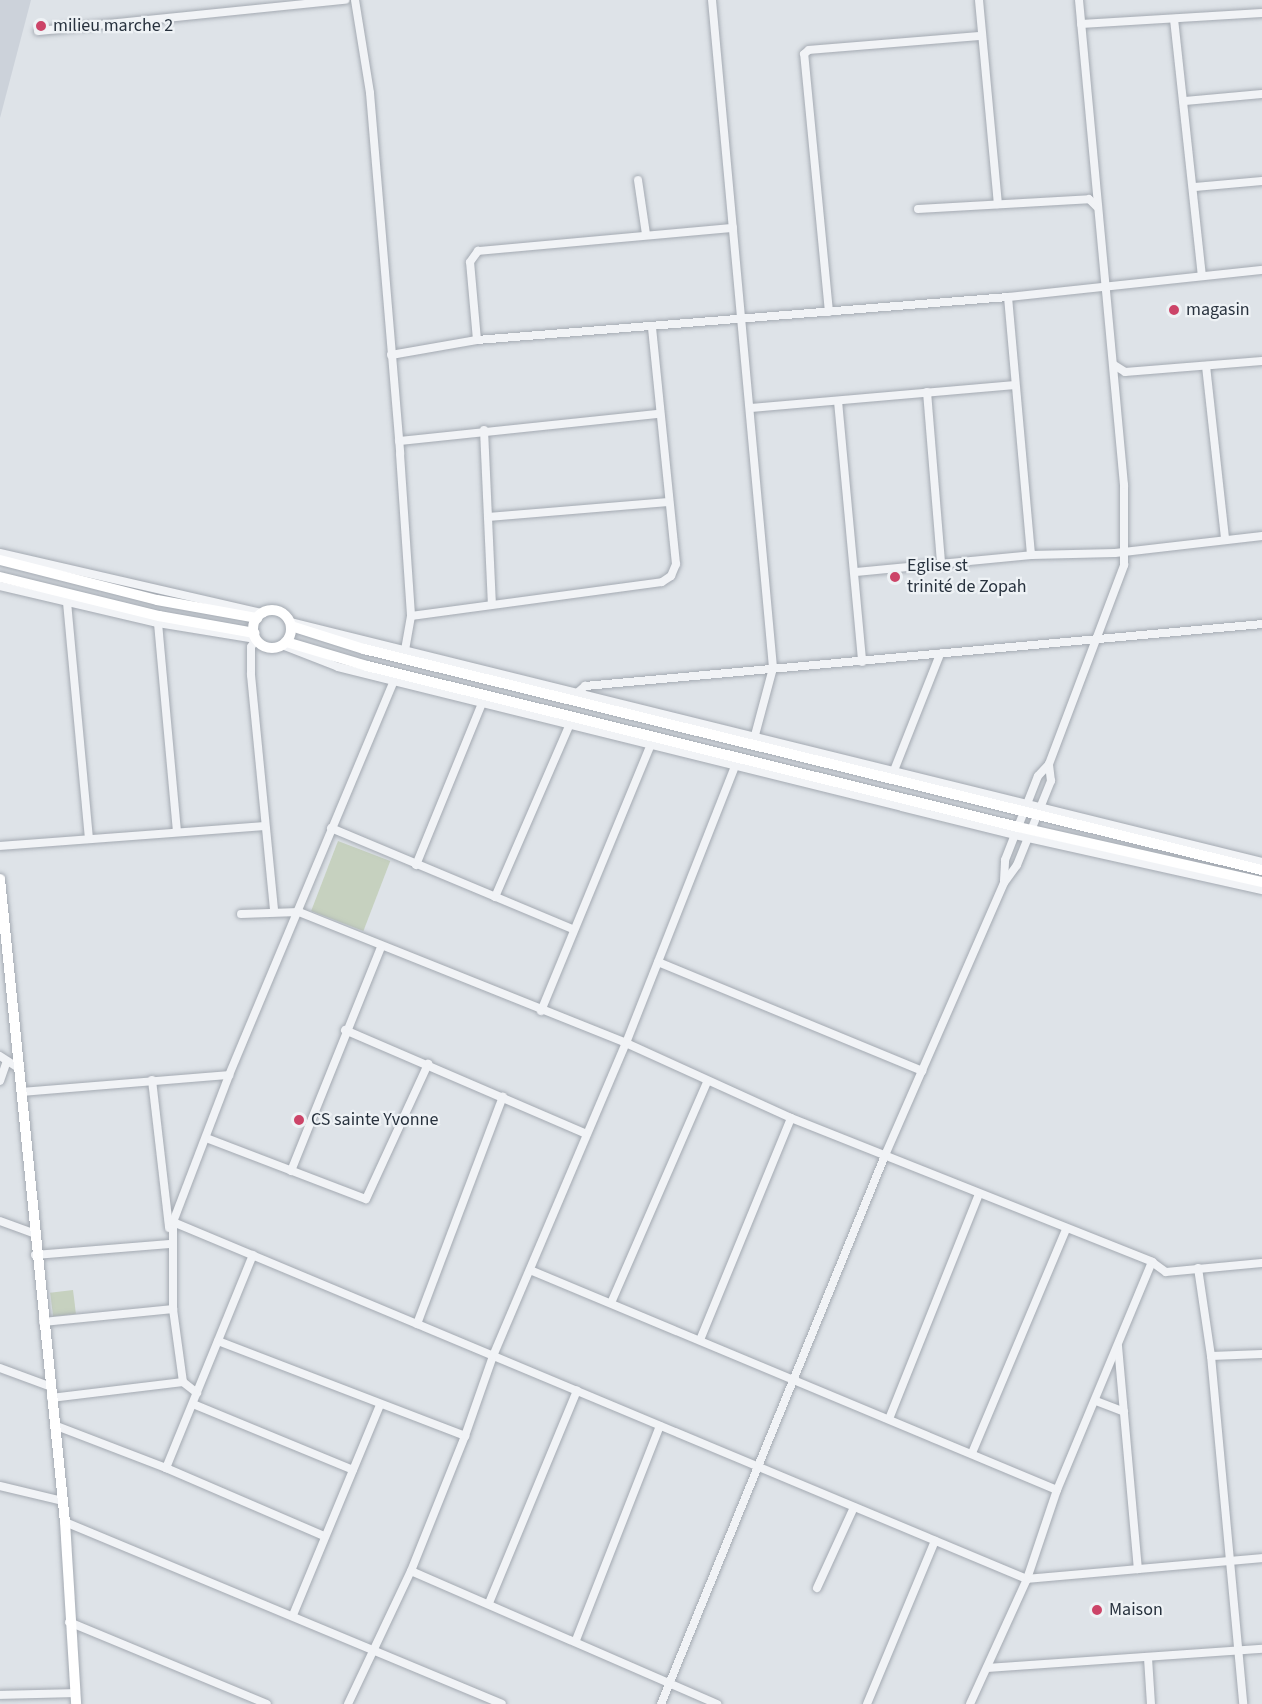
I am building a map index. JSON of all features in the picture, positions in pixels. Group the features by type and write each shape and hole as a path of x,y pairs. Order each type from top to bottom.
{"main road":[{"path":"0,560 157,600 260,616 278,611 290,624 364,649 1025,809 1262,870"},
{"path":"0,577 159,616 255,636 265,647 284,644 1017,831 1262,882"},
{"path":"255,636 260,616"},
{"path":"284,644 290,624"},
{"path":"0,879 20,1069 35,1255 65,1522 75,1698"}],"street":[{"path":"38,31 345,0"},
{"path":"355,0 370,93 399,441 411,616 405,651"},
{"path":"712,0 752,408 773,668 753,739"},
{"path":"979,0 998,204"},
{"path":"1004,883 1005,860 1038,776 1049,764 1122,574 1124,485 1079,0"},
{"path":"1082,24 1262,13"},
{"path":"1174,19 1195,187 1202,275"},
{"path":"829,312 804,54 809,50 981,36"},
{"path":"1185,101 1262,94"},
{"path":"638,180 646,234"},
{"path":"1195,187 1262,181"},
{"path":"918,209 1089,199 1099,211"},
{"path":"477,340 470,262 478,251 646,234 733,228"},
{"path":"391,355 477,340 1008,297 1106,284 1262,270"},
{"path":"1008,297 1014,385 1031,555"},
{"path":"411,616 492,603 662,582 671,576 676,564 658,414 652,326"},
{"path":"1113,363 1125,372 1262,361"},
{"path":"1206,366 1225,538"},
{"path":"752,408 1014,385"},
{"path":"927,392 941,562"},
{"path":"837,400 856,572 862,662"},
{"path":"399,441 484,430 658,414"},
{"path":"484,430 492,603"},
{"path":"489,517 667,502"},
{"path":"856,572 1031,555 1122,552 1225,538 1262,536"},
{"path":"0,553 260,616"},
{"path":"0,586 158,623 255,636 251,647 251,675 274,911"},
{"path":"67,602 89,839"},
{"path":"158,623 177,831"},
{"path":"290,624 577,693 1025,809"},
{"path":"577,693 585,686 1262,624"},
{"path":"284,644 338,667 735,766 1017,831"},
{"path":"893,773 940,654"},
{"path":"170,1233 229,1076 394,681"},
{"path":"416,865 482,703"},
{"path":"495,897 570,724"},
{"path":"541,1011 651,744"},
{"path":"661,1704 886,1153 1004,883 1017,865 1039,813 1051,781 1049,764"},
{"path":"348,1704 411,1571 465,1436 493,1356 626,1043 735,766"},
{"path":"1039,813 1262,861"},
{"path":"0,846 264,826"},
{"path":"331,828 573,929"},
{"path":"1030,834 1262,891"},
{"path":"241,914 274,911 299,912 381,947 626,1043 707,1082 791,1118 886,1153 980,1194 1152,1262 1166,1272 1262,1263"},
{"path":"291,1171 345,1030 381,947"},
{"path":"658,962 922,1071"},
{"path":"345,1030 587,1134"},
{"path":"0,1080 3,1059 20,1069"},
{"path":"206,1138 363,1199 370,1197 428,1064"},
{"path":"22,1092 152,1080 229,1076"},
{"path":"152,1080 170,1233 173,1309 183,1382 197,1394"},
{"path":"611,1304 707,1082"},
{"path":"417,1324 502,1097"},
{"path":"700,1340 791,1118"},
{"path":"889,1419 980,1194"},
{"path":"0,1221 33,1233"},
{"path":"173,1222 1027,1579 1262,1558"},
{"path":"972,1453 1066,1229"},
{"path":"35,1255 170,1244"},
{"path":"166,1468 253,1256"},
{"path":"970,1704 1027,1579 1057,1490 1096,1401 1117,1341 1152,1262"},
{"path":"1198,1268 1211,1356 1243,1704"},
{"path":"530,1270 1057,1490"},
{"path":"43,1322 173,1309"},
{"path":"218,1341 465,1436"},
{"path":"1117,1341 1138,1569"},
{"path":"1211,1356 1262,1354"},
{"path":"0,1368 50,1392 183,1382"},
{"path":"489,1603 577,1391"},
{"path":"1096,1401 1124,1412"},
{"path":"193,1404 353,1470"},
{"path":"293,1615 380,1405"},
{"path":"54,1425 166,1468 324,1536"},
{"path":"576,1640 660,1426"},
{"path":"0,1486 63,1501"},
{"path":"817,1588 854,1507"},
{"path":"65,1522 293,1615 502,1704"},
{"path":"867,1704 935,1541"},
{"path":"411,1571 576,1640 717,1704"},
{"path":"69,1622 267,1704"},
{"path":"987,1668 1262,1649"},
{"path":"1148,1658 1151,1704"},
{"path":"0,1695 75,1698"}],"shaded area":[{"path":"0,0 31,0 0,118"}],"green space":[{"path":"338,841 390,861 363,931 311,911"},
{"path":"73,1290 76,1314 53,1317 50,1293"}],"place":[{"name":"milieu marche 2","path":"41,26"},
{"name":"magasin","path":"1174,310"},
{"name":"Eglise st trinité de Zopah","path":"895,577"},
{"name":"CS sainte Yvonne","path":"299,1120"},
{"name":"Maison","path":"1097,1610"}]}
